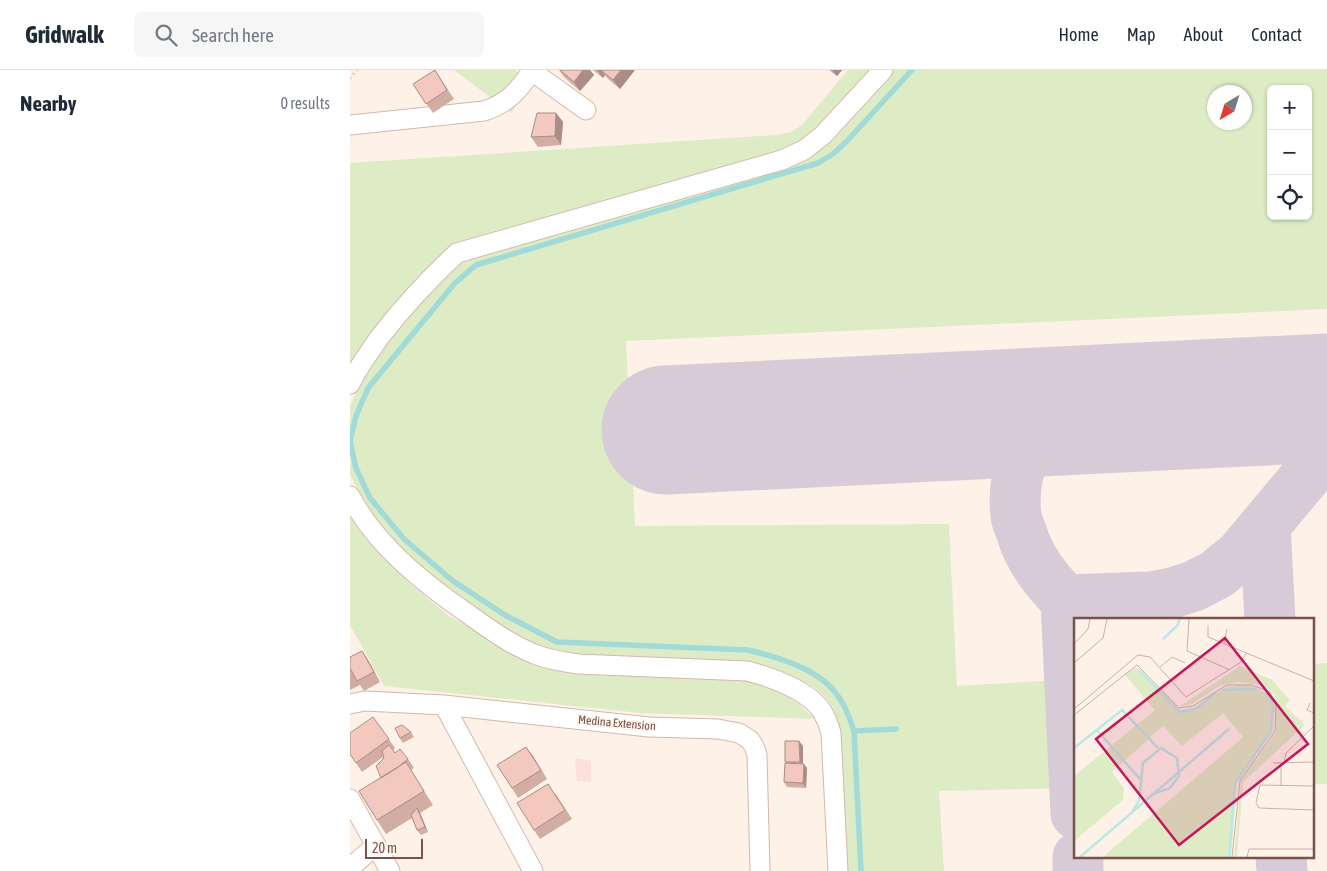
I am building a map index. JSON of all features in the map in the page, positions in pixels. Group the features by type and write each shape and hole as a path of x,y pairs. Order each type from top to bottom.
{"street":[{"path":"350,384 354,374 394,319 457,253 782,160 804,150 823,134 883,70"},
{"path":"350,125 484,111 498,107 519,88 540,73 586,110"},
{"path":"350,496 356,508 376,535 420,579 491,630 537,655 578,664 747,671 765,675 811,699 821,710 831,733 838,871"},
{"name":"Medina Extension","path":"350,704 365,701 444,705 649,726 718,729 739,733 750,740 757,756 760,871"},
{"path":"444,705 533,871"},
{"path":"350,799 390,871"},
{"path":"350,868 376,845"}],"path":[{"path":"350,78 357,70"}],"shaded area":[{"path":"575,758 591,761 591,782 577,781"}],"green space":[{"path":"454,70 515,70 533,83 511,113"},
{"path":"848,70 873,70 819,128 800,144 779,153 455,246 350,367 350,163 776,135 791,132 802,125"},
{"path":"893,70 1327,70 1327,309 626,341 635,526 949,524 957,686 1074,679 1074,788 939,791 944,871 847,871 838,723 833,708 827,699 810,685 789,675 757,665 574,655 553,652 521,638 454,595 414,564 388,535 366,507 350,474 350,407 362,377 398,325 440,280 463,261 827,141"},
{"path":"350,516 409,583 449,616 539,666 573,674 748,681 784,694 818,719 640,713 384,686 350,625"},
{"path":"1327,663 1327,784 1314,784 1314,664"}],"building":[{"path":"435,70 447,90 426,104 413,84"},
{"path":"560,70 583,70 574,82"},
{"path":"601,70 621,70 613,80"},
{"path":"537,113 556,113 555,136 531,137"},
{"path":"362,651 374,672 357,681 350,668 350,657"},
{"path":"373,717 389,739 356,763 350,754 350,733"},
{"path":"402,725 411,732 400,738 395,728"},
{"path":"785,741 799,741 800,762 785,762"},
{"path":"389,745 395,753 400,749 408,759 381,778 376,766 384,758 382,751"},
{"path":"526,747 541,770 512,788 497,765"},
{"path":"406,762 424,791 377,820 359,791"},
{"path":"785,763 804,764 803,783 784,782"},
{"path":"548,784 565,810 534,830 517,803"},
{"path":"417,808 425,827 417,830 411,815"}],"waterway":[{"path":"861,871 854,731 842,701 827,684 807,670 771,656 748,650 557,642 505,615 453,581 404,539 370,498 356,468 350,441 356,416 368,388 455,283 476,265 818,163 833,154 846,142 912,70"},
{"path":"854,731 896,729"}],"taxiway":[{"path":"1258,402 1214,390 1182,376 1149,370 1110,374 1084,383 1069,392 1048,414 1030,440 1019,469 1016,485 1015,500 1018,524 1028,551 1051,585 1066,600 1149,597 1172,593 1194,586 1217,574 1240,555 1327,451"},
{"path":"1265,525 1270,618"},
{"path":"1066,600 1074,771"},
{"path":"1078,858 1078,871"},
{"path":"1281,858 1282,871"}],"runway":[{"path":"666,430 1327,398"}]}
